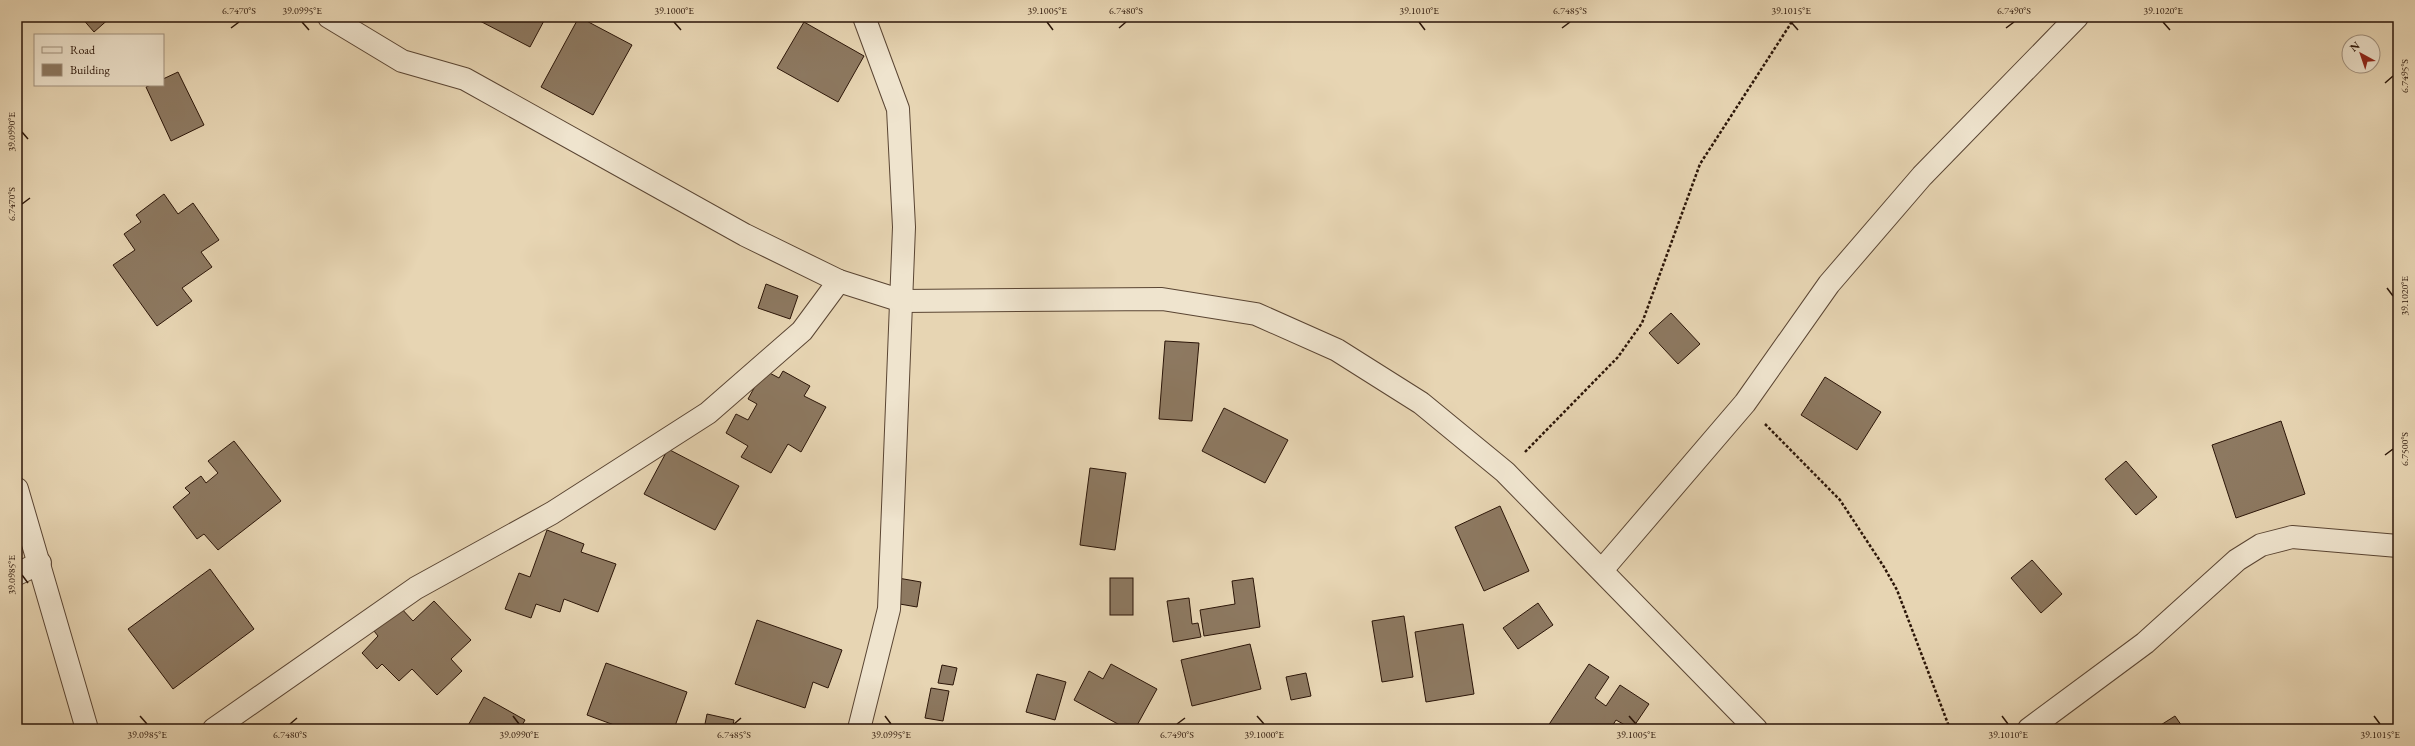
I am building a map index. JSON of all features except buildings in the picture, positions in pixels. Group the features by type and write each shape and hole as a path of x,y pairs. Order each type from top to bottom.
{"street":[{"path":"329,17 402,61 465,80 745,235 839,281 902,301 1162,299 1256,314 1337,350 1421,402 1504,472 1602,570 1756,729"},
{"path":"859,729 888,609 904,227 898,109 864,17"},
{"path":"1602,570 1745,403 1829,284 1922,176 2077,17"},
{"path":"214,729 416,588 552,513 708,413 802,331 839,281"},
{"path":"17,489 40,563 87,729"},
{"path":"2029,729 2145,643 2237,560 2261,545 2292,537 2398,546"},
{"path":"17,574 40,563"}],"path":[{"path":"1504,472 1618,357 1642,323 1700,164 1795,17"},
{"path":"1745,403 1840,500 1884,567 1897,590 1950,729"}]}
